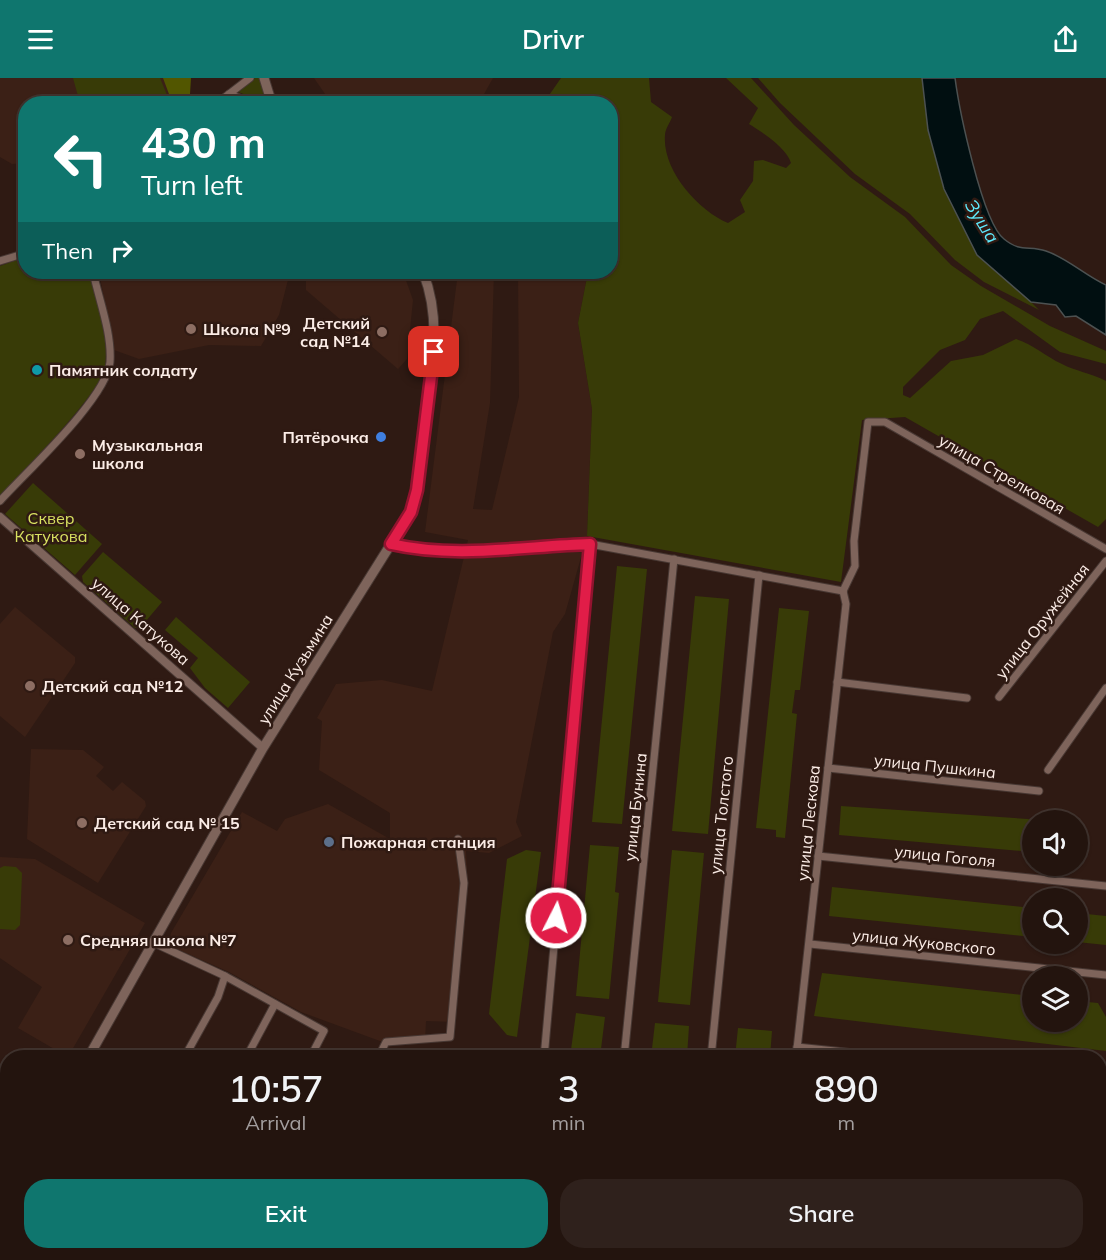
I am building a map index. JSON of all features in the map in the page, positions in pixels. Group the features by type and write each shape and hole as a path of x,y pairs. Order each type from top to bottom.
{"main road":[{"path":"264,78 270,96"},
{"name":"улица Кузьмина","path":"93,1050 263,748 411,512 420,472 434,345 433,307 425,279"}],"street":[{"path":"226,96 250,78"},
{"path":"229,94 234,96"},
{"path":"0,261 18,255"},
{"path":"0,501 87,405 105,381 110,349 95,279"},
{"name":"улица Стрелковая","path":"843,591 855,566 854,541 865,429 868,422 885,422 1106,549"},
{"name":"улица Катукова","path":"0,517 263,748"},
{"path":"391,544 413,548 479,551 590,544 843,591"},
{"path":"545,1050 590,544"},
{"name":"улица Бунина","path":"625,1050 674,559"},
{"name":"улица Оружейная","path":"999,697 1106,561"},
{"name":"улица Толстого","path":"712,1050 759,575"},
{"name":"улица Лескова","path":"797,1050 846,604 843,591"},
{"path":"837,682 967,698"},
{"path":"1048,770 1106,688"},
{"name":"улица Пушкина","path":"828,768 1039,791"},
{"path":"382,1050 386,1042 450,1037 464,883 458,839"},
{"name":"улица Гоголя","path":"818,856 1106,886"},
{"path":"154,943 225,975 324,1031 314,1050"},
{"name":"улица Жуковского","path":"810,944 1106,975"},
{"path":"188,1050 218,997 225,975"},
{"path":"250,1050 276,1004"},
{"path":"797,1047 826,1050"}],"shaded area":[{"path":"0,78 173,78 177,96 18,96 18,164 12,164 0,157"},
{"path":"163,78 191,78 191,96 169,96"},
{"path":"314,78 493,78 483,96 326,96"},
{"name":"Школа №9","path":"100,279 288,279 279,315 261,346 209,345 139,359 114,350"},
{"name":"Детский сад №14","path":"308,279 406,279 413,300 407,359 398,369 306,290"},
{"path":"457,279 494,279 490,403 473,509 492,510 519,397 518,279 587,279 578,323 592,409 587,536 565,614 553,632 516,822 522,836 489,853 466,851 468,886 455,1022 426,1021 425,1042 388,1044 301,1012 229,972 168,945 171,933 242,812 277,831 285,819 328,804 390,839 390,813 319,770 322,721 317,718 336,684 382,680 432,691 468,540 425,532"},
{"name":"Детский сад №12","path":"15,607 75,657 75,663 25,737 0,716 0,624"},
{"name":"Детский сад № 15","path":"31,749 83,750 104,767 96,776 113,791 122,782 145,801 146,806 98,883 27,839"},
{"name":"Средняя школа №7","path":"0,857 35,859 145,923 72,1050 56,1050 18,1028 42,987 0,958"}],"green space":[{"path":"73,78 160,78 167,95 167,96 78,96"},
{"path":"255,78 260,78 265,96 249,96 238,92"},
{"path":"561,78 649,78 651,102 672,117 665,133 666,148 669,162 676,175 694,199 705,209 728,223 745,212 740,200 753,181 754,161 763,160 786,168 791,163 789,157 779,146 749,124 758,108 726,78 751,78 794,125 850,177 905,217 951,265 981,286 1050,326 1106,351 1106,364 1060,352 1003,311 980,319 965,340 940,350 903,387 903,395 910,398 951,361 983,355 1016,339 1056,361 1106,381 1106,519 1098,527 905,417 862,420 841,582 587,536 592,409 578,323 587,279 618,279 618,96 549,96"},
{"path":"758,78 922,78 928,130 944,189 977,255 1008,279 1039,310 984,282 955,260 910,214 855,174 780,103"},
{"path":"18,260 18,279 91,279 104,331 106,355 105,367 100,380 90,395 42,452 0,496 0,266"},
{"name":"Сквер Катукова","path":"33,483 102,544 75,575 5,514"},
{"path":"103,552 162,602 140,628 135,628 83,582 82,576"},
{"path":"617,566 647,569 622,824 592,822"},
{"path":"695,596 729,599 708,834 672,831"},
{"path":"779,608 809,611 800,690 795,690 792,713 797,714 785,838 776,837 776,830 756,828"},
{"path":"176,617 250,682 228,708 205,688 190,668 198,658 165,630"},
{"path":"841,806 1022,819 1022,851 839,835"},
{"path":"590,845 619,847 615,892 619,893 609,999 576,996"},
{"path":"526,850 541,852 517,1037 507,1035 489,1014 507,859"},
{"path":"672,850 704,853 690,1005 658,1002"},
{"path":"16,867 22,873 20,925 15,930 0,929 0,868"},
{"path":"832,887 1022,907 1022,936 829,916"},
{"path":"1088,914 1106,916 1106,945 1088,943"},
{"path":"822,973 1022,995 1022,1032 1088,1032 1088,1002 1098,1003 1106,1017 1106,1050 814,1016"},
{"path":"576,1013 605,1017 601,1050 571,1050"},
{"path":"655,1023 689,1026 687,1050 652,1050"},
{"path":"738,1028 772,1031 771,1050 736,1050"}],"water":[{"name":"Зуша","path":"922,78 955,78 966,138 980,188 996,228 1004,239 1015,246 1040,249 1054,254 1106,285 1106,335 1076,316 1065,317 1056,305 1031,302 977,255 944,189 928,130"}],"place":[{"name":"Школа №9","path":"191,329"},
{"name":"Детский сад №14","path":"382,332"},
{"name":"Памятник солдату","path":"37,370"},
{"name":"Пятёрочка","path":"381,437"},
{"name":"Музыкальная школа","path":"80,454"},
{"name":"Детский сад №12","path":"30,686"},
{"name":"Детский сад № 15","path":"82,823"},
{"name":"Пожарная станция","path":"329,842"},
{"name":"Средняя школа №7","path":"68,940"}],"route":[{"path":"434,352 417,490 411,512 391,544 413,548 479,551 590,544 556,918"}]}
